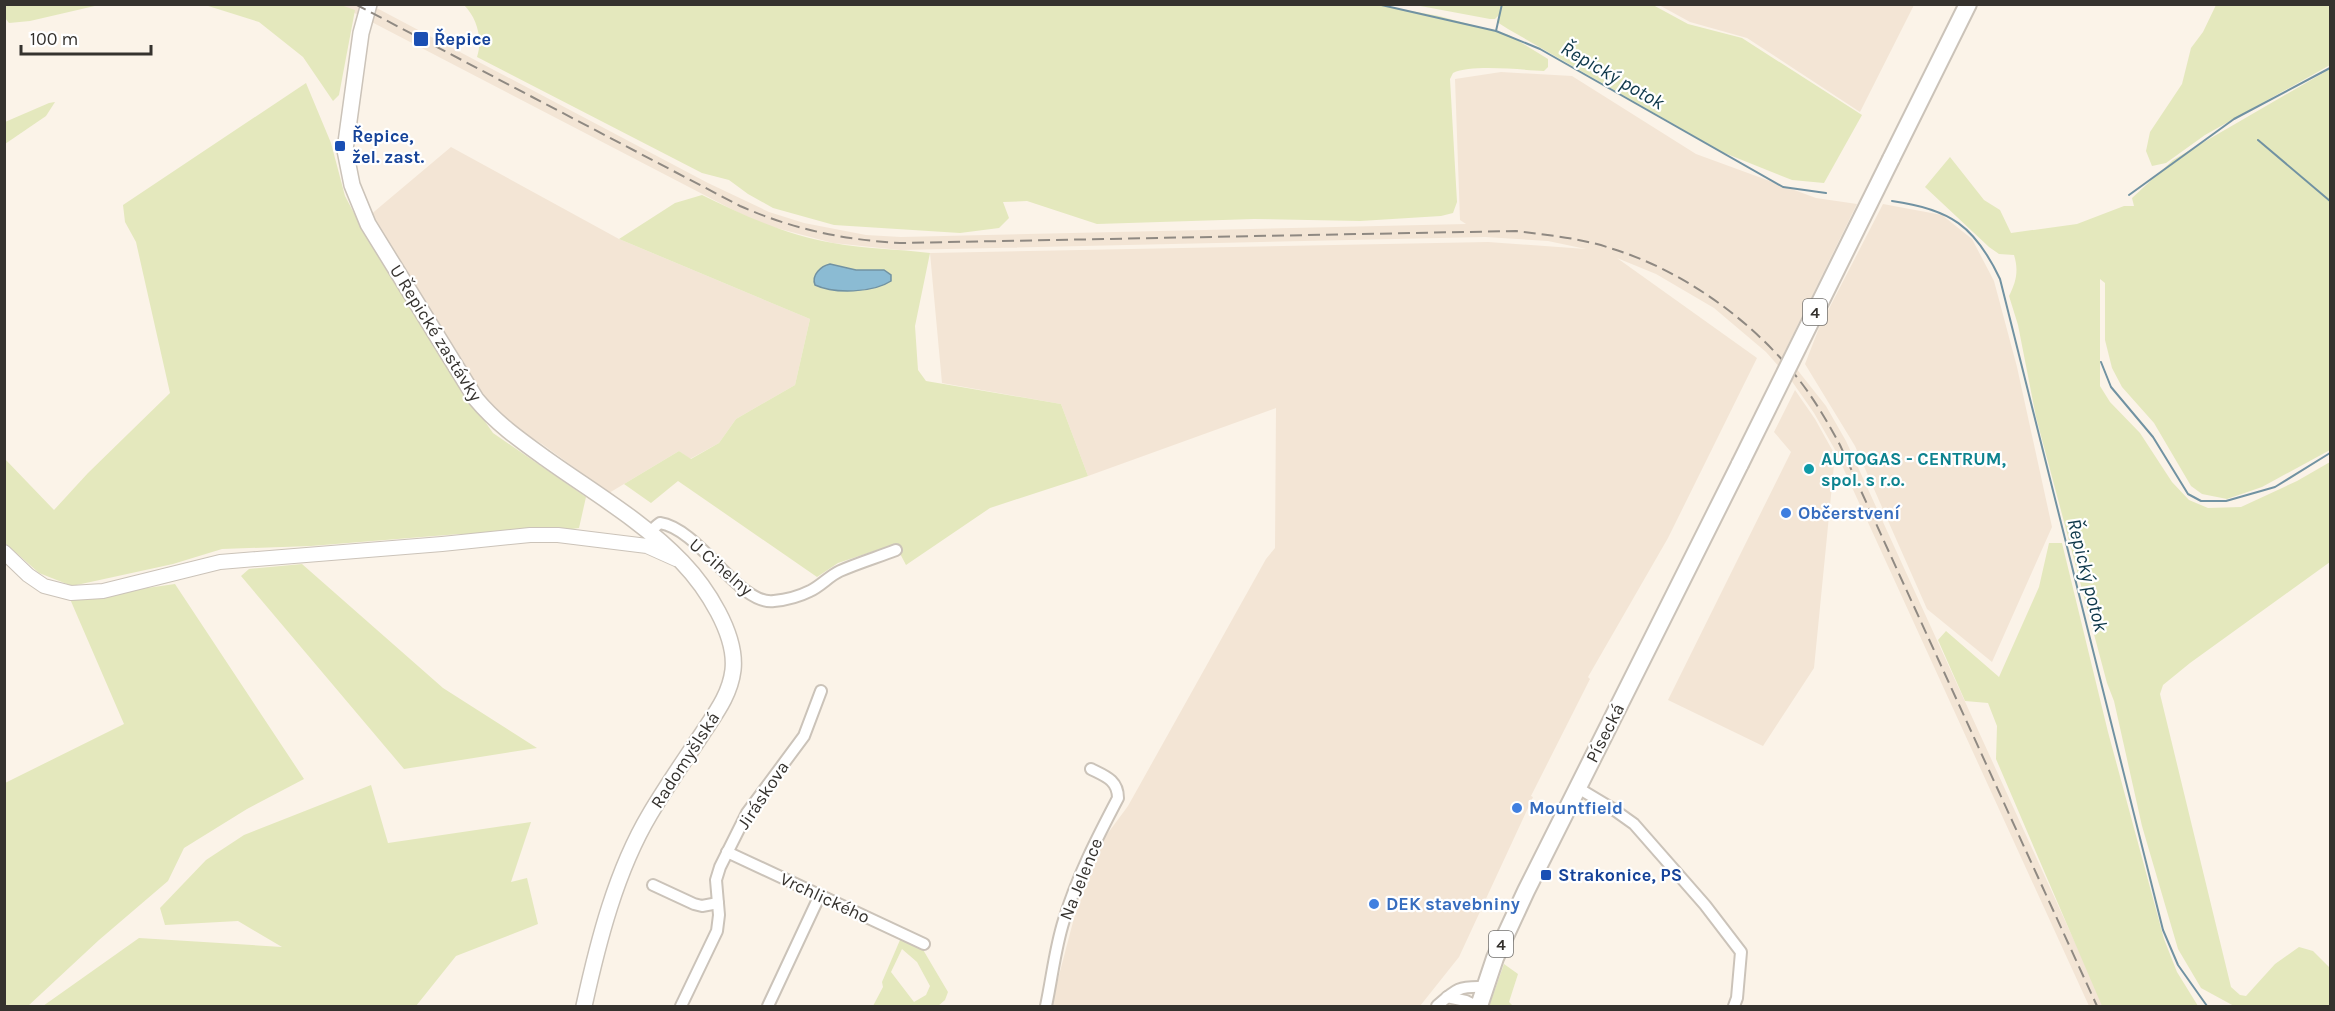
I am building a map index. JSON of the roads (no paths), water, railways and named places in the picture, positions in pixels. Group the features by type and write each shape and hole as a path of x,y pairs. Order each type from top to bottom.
{"main road":[{"name":"U Řepické zastávky","path":"369,4 361,33 345,150 358,202 374,233 477,399 490,416 649,539"},
{"name":"Písecká","path":"1478,1006 1512,920 1583,791 1740,464 1968,4"},
{"name":"Radomyšlská","path":"584,1006 609,912 627,859 649,814 725,698 731,681 733,655 727,628 683,563 649,539"}],"street":[{"name":"U Cihelny","path":"649,539 660,523 671,525 691,540 747,592 761,601 774,601 810,591 838,572 896,550"},
{"path":"4,552 28,575 44,586 71,594 103,591 220,562 530,535 649,539"},
{"name":"Jiráskova","path":"681,1006 717,931 719,915 717,874 747,813 804,736 822,691"},
{"name":"Na Jelence","path":"1046,1006 1063,923 1073,891 1088,854 1118,798 1118,789 1113,781 1091,769"},
{"path":"1583,791 1634,824 1705,905 1741,952 1737,998 1734,1006"},
{"name":"Vrchlického","path":"727,852 819,897 924,944"},
{"path":"653,885 694,904 702,906 718,903"},
{"path":"768,1006 819,897"},
{"path":"1437,1006 1453,990 1484,987"},
{"path":"1447,997 1478,1006"}],"water":[{"path":"830,264 856,270 884,270 891,275 891,281 874,288 853,291 832,290 815,285 814,278 818,272"}],"waterway":[{"name":"Řepický potok","path":"1377,4 1496,31 1540,49 1783,187 1826,193"},
{"path":"1496,31 1502,4"},
{"path":"2129,195 2234,119 2330,68"},
{"path":"2258,140 2330,201"},
{"name":"Řepický potok","path":"1892,201 1930,209 1958,223 1981,246 2000,279 2163,930 2178,965 2207,1006"},
{"path":"2101,362 2111,387 2153,437 2188,494 2201,501 2226,501 2275,487 2330,453"}],"railway":[{"path":"355,4 740,206 779,221 838,236 900,243 1516,231 1563,237 1599,245 1637,257 1688,283 1735,316 1777,355 1802,384 1830,427 2097,1006"}],"place":[{"name":"Řepice","path":"421,39"},
{"name":"Řepice, žel. zast.","path":"340,146"},
{"name":"AUTOGAS - CENTRUM, spol. s r.o.","path":"1809,469"},
{"name":"Občerstvení","path":"1786,513"},
{"name":"Mountfield","path":"1517,808"},
{"name":"Strakonice, PS","path":"1546,875"},
{"name":"DEK stavebniny","path":"1374,904"}]}
